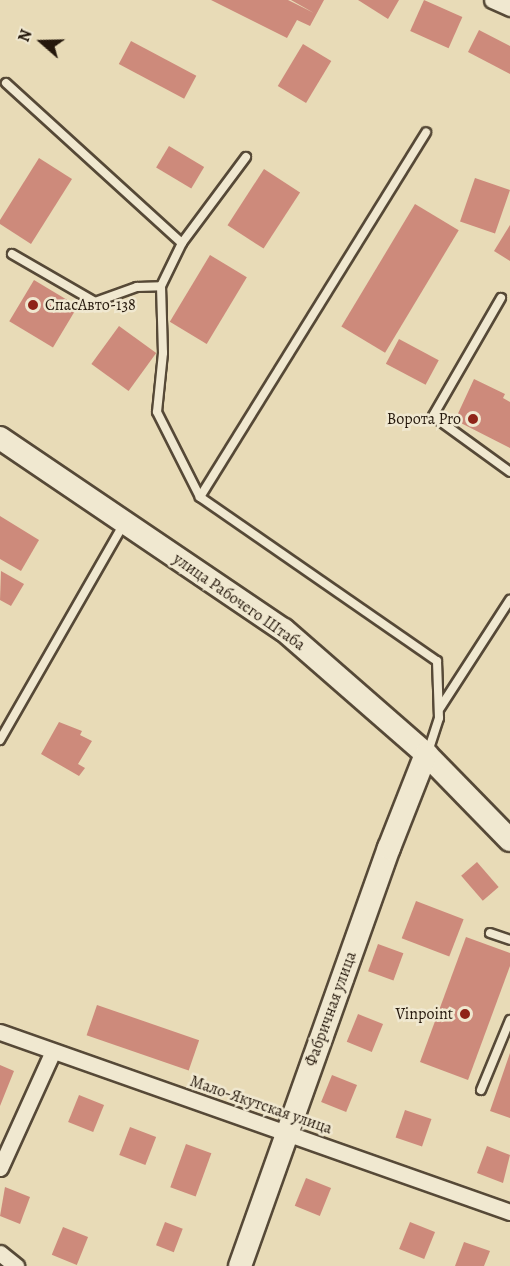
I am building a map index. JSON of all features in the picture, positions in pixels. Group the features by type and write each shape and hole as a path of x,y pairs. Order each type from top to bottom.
{"main road":[{"name":"улица Рабочего Штаба","path":"0,438 284,630 426,754 503,828"},
{"name":"Фабричная улица","path":"240,1266 286,1133 426,754"}],"street":[{"path":"492,0 510,9"},
{"name":"Мало-Якутская улица","path":"0,1032 510,1212"},
{"path":"0,1168 53,1051"},
{"path":"0,1253 16,1266"}],"lane":[{"path":"6,83 182,243"},
{"path":"200,497 426,132"},
{"path":"246,157 182,243 161,286 163,353 157,412 200,497 437,661 439,710 436,733 426,754"},
{"path":"12,254 95,302 136,287 161,286"},
{"path":"501,298 433,416 510,472"},
{"path":"0,740 124,522"},
{"path":"439,710 510,600"},
{"path":"490,933 510,940"},
{"path":"481,1090 510,1020"}],"building":[{"path":"211,0 288,0 314,13 291,0 324,0 310,26 297,20 287,38"},
{"path":"358,0 399,0 388,19"},
{"path":"424,0 462,17 449,48 410,31"},
{"path":"479,30 510,46 510,74 468,52"},
{"path":"131,41 196,76 184,99 119,64"},
{"path":"303,44 331,61 306,103 278,86"},
{"path":"169,146 204,167 191,189 156,167"},
{"path":"39,158 72,179 31,244 0,224 0,220"},
{"path":"264,169 300,192 264,249 228,225"},
{"path":"475,178 510,190 495,234 460,221"},
{"path":"415,204 459,230 385,353 341,327"},
{"path":"510,225 510,261 494,251"},
{"path":"210,255 247,277 207,344 170,322"},
{"path":"34,280 78,306 53,347 9,321"},
{"path":"119,326 156,353 129,391 91,364"},
{"path":"399,339 439,360 426,385 386,364"},
{"path":"474,379 505,394 503,398 510,402 510,448 455,420"},
{"path":"0,516 39,540 21,571 0,559"},
{"path":"1,571 24,584 11,606 0,600"},
{"path":"59,722 82,731 80,735 92,741 78,764 85,768 79,776 41,754"},
{"path":"477,862 499,887 483,901 461,876"},
{"path":"416,901 464,919 449,957 402,938"},
{"name":"Vinpoint","path":"466,937 510,953 510,966 468,1080 420,1062"},
{"path":"378,944 403,953 393,980 368,971"},
{"path":"97,1005 199,1040 189,1070 87,1035"},
{"path":"358,1014 383,1024 372,1052 347,1042"},
{"path":"510,1053 510,1118 490,1111"},
{"path":"0,1065 14,1071 0,1106"},
{"path":"332,1075 357,1085 346,1112 321,1102"},
{"path":"79,1095 104,1105 93,1132 68,1122"},
{"path":"405,1110 431,1119 422,1147 396,1137"},
{"path":"130,1127 156,1137 145,1165 119,1155"},
{"path":"186,1144 211,1153 196,1196 170,1187"},
{"path":"487,1146 510,1155 503,1183 477,1173"},
{"path":"306,1178 331,1188 320,1216 295,1206"},
{"path":"5,1187 30,1197 20,1224 0,1216"},
{"path":"165,1222 183,1229 174,1252 156,1245"},
{"path":"410,1222 435,1232 424,1259 399,1249"},
{"path":"63,1227 88,1237 77,1265 52,1255"},
{"path":"464,1242 490,1251 484,1266 455,1266"}],"place":[{"name":"СпасАвто-138","path":"33,305"},
{"name":"Ворота Pro","path":"473,419"},
{"name":"Vinpoint","path":"465,1014"}]}
